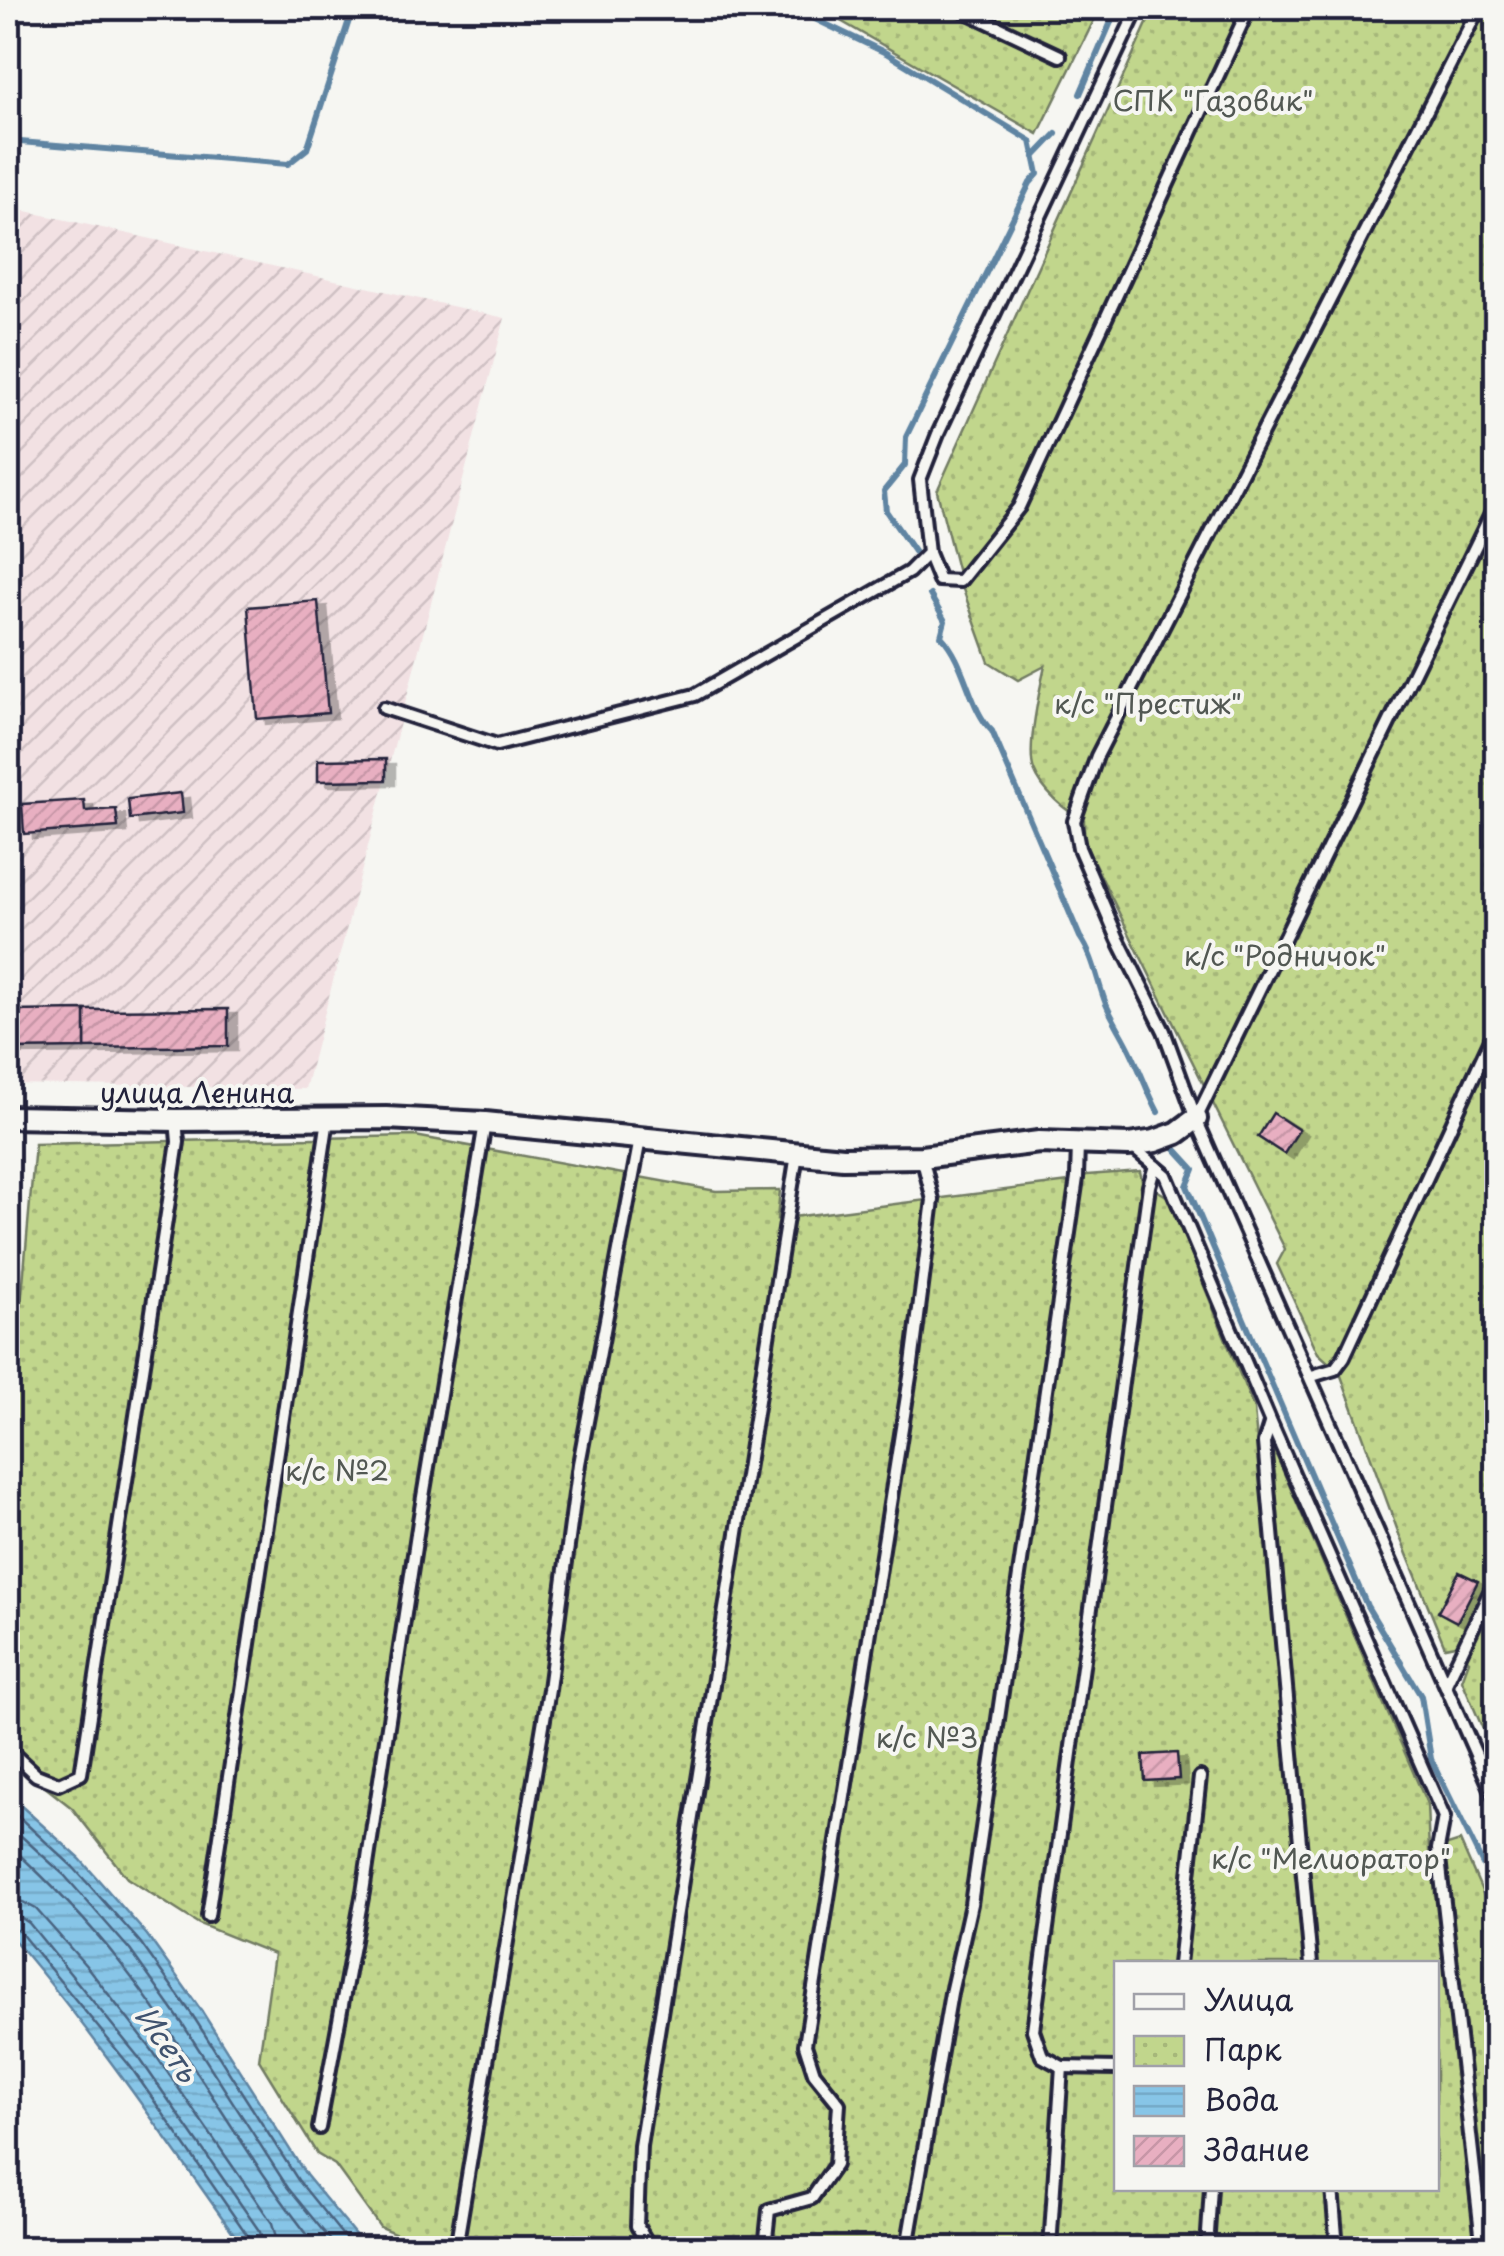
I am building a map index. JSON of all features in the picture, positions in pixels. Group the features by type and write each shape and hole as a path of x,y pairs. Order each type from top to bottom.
{"street":[{"name":"улица Ленина","path":"8,1117 386,1118 484,1123 843,1158 922,1158 1039,1142 1129,1145 1155,1142 1196,1119"}],"lane":[{"path":"958,8 1060,56"},
{"path":"1138,8 1017,260 920,480 928,552 939,580 960,581 1019,507 1249,8"},
{"path":"1478,8 1098,756 1076,816 1079,848 1118,939 1164,1030 1196,1119 1496,1800"},
{"path":"1196,1119 1496,504"},
{"path":"384,708 498,745 696,696 910,572 928,552"},
{"path":"1312,1376 1335,1368 1344,1356 1496,1028"},
{"path":"208,1916 328,1119"},
{"path":"8,1749 36,1775 59,1784 81,1774 178,1142 176,1120"},
{"path":"319,2128 363,1892 484,1123"},
{"path":"456,2248 543,1727 579,1464 640,1139"},
{"path":"907,2248 951,1993 971,1904 1077,1178 1078,1143"},
{"path":"1129,1145 1166,1175 1270,1423 1444,1817 1438,1849 1481,2232"},
{"path":"645,2248 645,2239 636,2226 640,2146 797,1154"},
{"path":"765,2248 769,2210 812,2198 835,2166 839,2104 814,2073 805,2045 912,1364 933,1200 922,1158"},
{"path":"1114,2068 1062,2068 1042,2056 1033,2030 1155,1166"},
{"path":"1270,1423 1264,1442 1311,1961"},
{"path":"1446,1684 1496,1578"},
{"path":"1179,1961 1200,1777"},
{"path":"1050,2248 1062,2068"},
{"path":"1206,2248 1211,2191"},
{"path":"1332,2191 1337,2248"}],"shaded area":[{"path":"8,207 505,318 305,1089 8,1084"}],"green space":[{"path":"818,8 1100,8 1038,134"},
{"path":"1154,8 1496,8 1496,1760 1462,1680 1469,1661 1455,1645 1445,1647 1340,1373 1318,1353 1277,1264 1285,1249 1084,842 1084,820 1055,799 1034,770 1033,734 1045,666 1018,680 989,662 960,581 937,491"},
{"path":"415,1136 716,1191 780,1190 777,1219 1140,1171 1142,1181 1168,1197 1254,1409 1257,1442 1271,1443 1427,1804 1429,1851 1460,1841 1496,1923 1496,2220 1490,2223 1490,2248 430,2248 380,2227 335,2165 317,2154 259,2060 274,1954 199,1924 127,1878 72,1808 8,1758 8,1457 35,1144"}],"water":[{"name":"Исеть","path":"8,1794 80,1859 147,1935 201,2010 306,2175 366,2248 244,2248 101,2048 8,1933"}],"building":[{"path":"318,601 328,713 257,719 248,607"},
{"path":"386,759 386,780 318,781 318,760"},
{"path":"181,793 183,813 130,819 128,799"},
{"path":"84,800 85,811 116,809 118,827 24,834 22,804"},
{"path":"228,1009 228,1046 85,1048 85,1010"},
{"path":"85,1010 85,1048 8,1049 8,1011"},
{"path":"1273,1113 1299,1130 1284,1154 1258,1137"},
{"path":"8,1263 12,1263 12,1299 8,1299"},
{"path":"1459,1572 1478,1581 1457,1622 1438,1612"},
{"path":"1177,1753 1179,1779 1145,1781 1143,1755"}],"waterway":[{"path":"8,141 288,164 307,149 353,8"},
{"path":"792,8 886,53 1031,141 1038,174 1030,183 906,437 905,465 884,491 886,511 915,553"},
{"path":"1080,94 1117,8"},
{"path":"1034,157 1056,134"},
{"path":"930,595 945,621 941,636 992,731 1089,953 1106,1004 1158,1112"},
{"path":"1173,1146 1194,1169 1187,1186 1367,1606 1421,1696 1431,1759 1496,1891"}],"park label":[{"name":"СПК \"Газовик\"","path":"1213,99"},
{"name":"к/с \"Престиж\"","path":"1148,702"},
{"name":"к/с \"Родничок\"","path":"1285,954"},
{"name":"к/с №2","path":"337,1469"},
{"name":"к/с №3","path":"927,1736"},
{"name":"к/с \"Мелиоратор\"","path":"1331,1857"}]}
